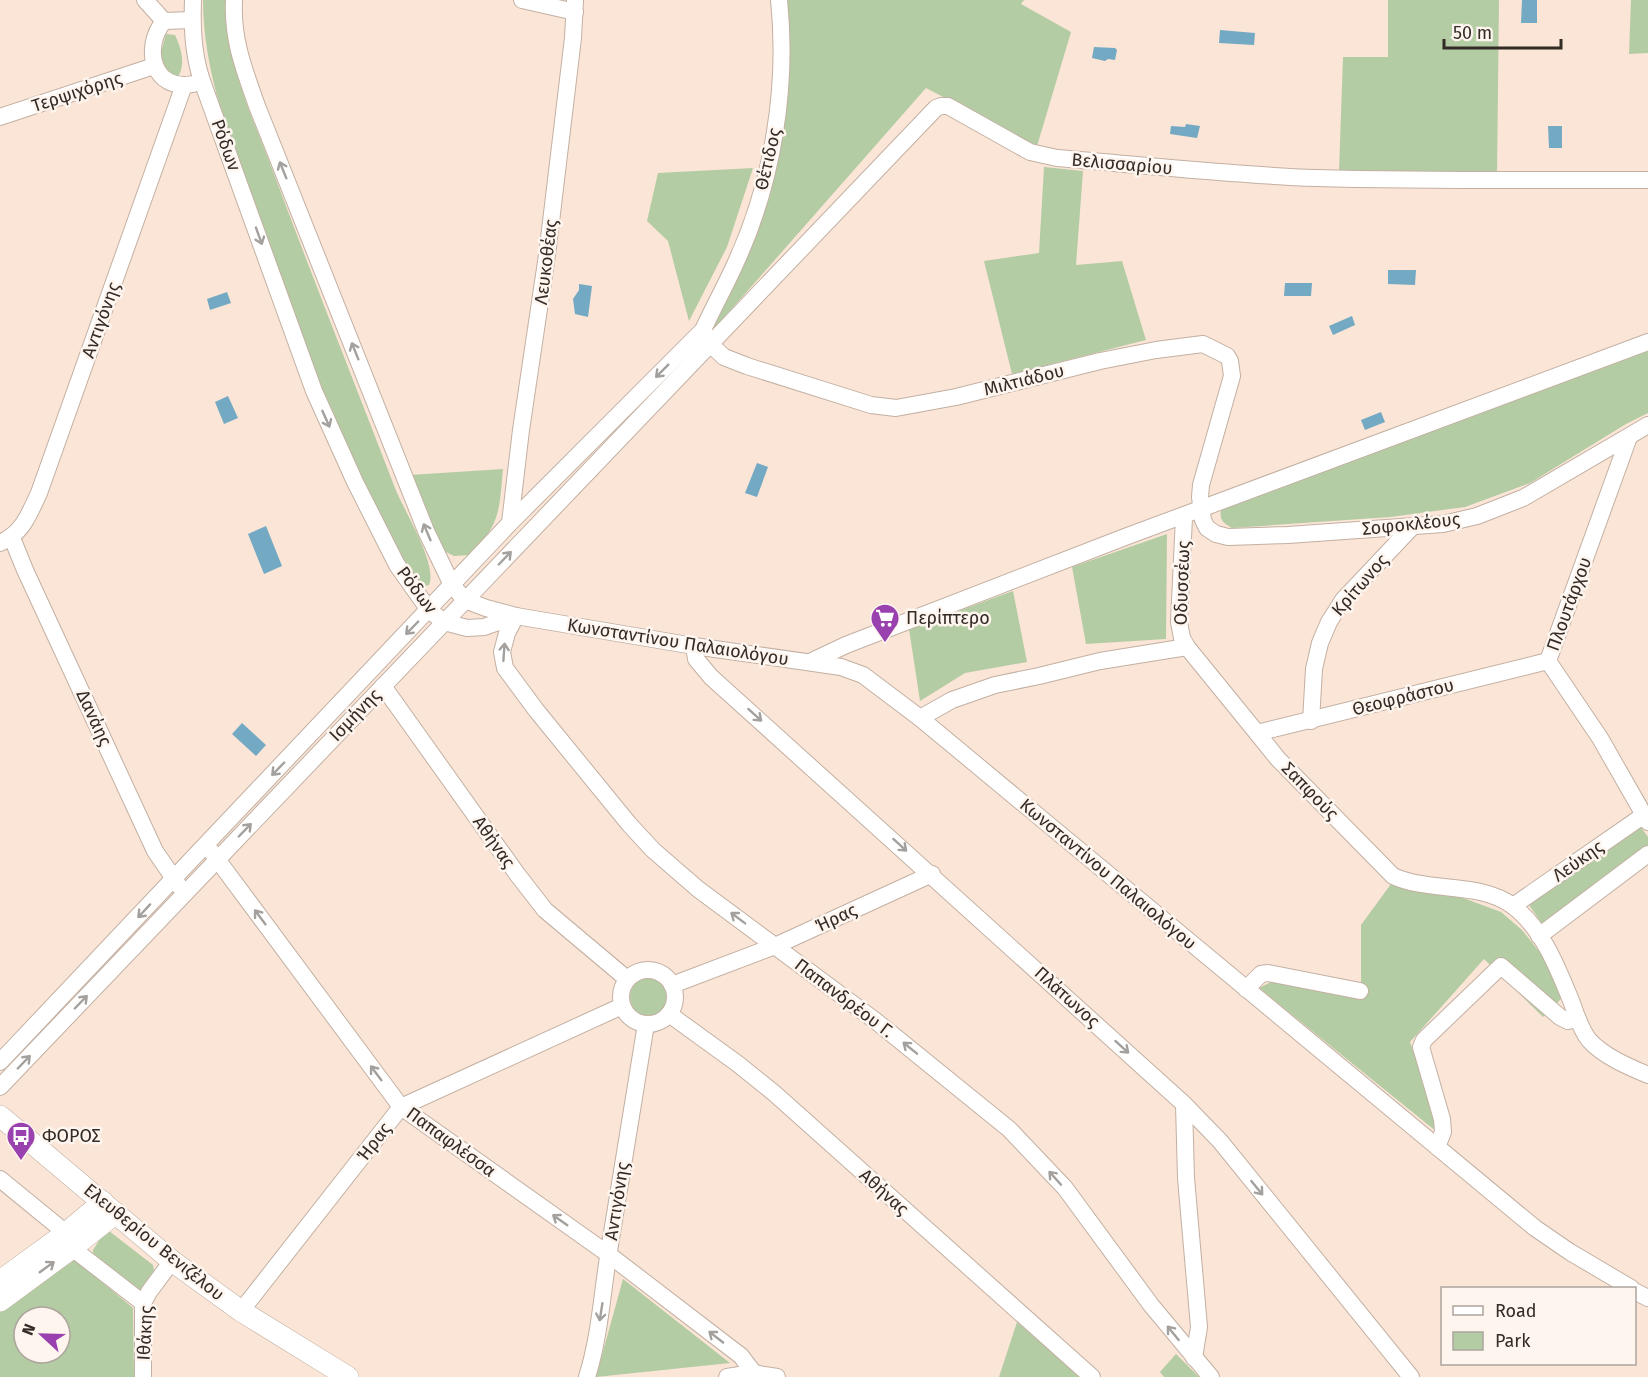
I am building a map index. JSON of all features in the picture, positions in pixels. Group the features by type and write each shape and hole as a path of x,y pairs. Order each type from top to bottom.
{"main road":[{"name":"Ελευθερίου Βενιζέλου","path":"0,1116 172,1261 241,1311 348,1377"},
{"path":"0,1301 109,1208"},
{"path":"0,1281 69,1241"}],"street":[{"path":"145,0 164,21 192,20"},
{"name":"Ρόδων","path":"193,0 192,20 196,64 314,391 382,537 397,565 429,610 444,622 467,628 484,627 516,616"},
{"name":"Ρόδων","path":"234,0 233,22 237,49 257,106 426,531 452,585 465,600 516,616"},
{"path":"522,0 575,6"},
{"name":"Θέτιδος","path":"703,330 738,259 762,190 777,120 781,50 779,0"},
{"name":"Λευκοθέας","path":"510,523 521,430 541,305 575,6"},
{"path":"164,21 157,30 152,48 154,66 165,80 184,85 202,81"},
{"name":"Τερψιχόρης","path":"0,117 154,66"},
{"name":"Αντιγόνης","path":"6,541 22,526 39,493 184,85"},
{"name":"Βελισσαρίου","path":"711,345 903,142 936,108 941,106 948,106 1030,152 1057,158 1226,173 1316,178 1648,180"},
{"name":"Ισμήνης","path":"0,1062 510,523 703,330"},
{"name":"Μιλτιάδου","path":"703,330 711,345 724,357 871,405 896,408 956,397 1100,361 1203,344 1227,356 1232,376 1201,485 1201,511"},
{"path":"810,662 846,645 1648,342"},
{"name":"Ισμήνης","path":"0,1087 711,345"},
{"name":"Σοφοκλέους","path":"1201,511 1207,528 1216,534 1228,537 1412,527 1463,520 1512,503 1648,425"},
{"name":"Πλουτάρχου","path":"1629,437 1548,661 1600,738 1646,819"},
{"name":"Οδυσσέως","path":"1184,517 1179,622 1182,638 1187,647"},
{"name":"Κρίτωνος","path":"1311,720 1314,669 1320,643 1329,622 1343,600 1412,527"},
{"name":"Δανάης","path":"6,541 25,570 155,851 185,893"},
{"name":"Κωνσταντίνου Παλαιολόγου","path":"516,616 694,646 841,666 863,675 920,718 1535,1228 1630,1287"},
{"name":"Παπανδρέου Γ.","path":"516,616 504,643 502,658 505,668 523,694 607,798 653,850 698,888 886,1029 1018,1138 1065,1188 1151,1305 1211,1377"},
{"name":"Πλάτωνος","path":"694,646 696,659 711,676 1185,1104 1220,1142 1412,1377"},
{"path":"920,718 951,700 994,685 1100,661 1187,647"},
{"name":"Σαπφούς","path":"1187,647 1278,759 1394,876 1406,881 1483,893 1513,906 1539,936 1554,962 1588,1039 1599,1049 1648,1075"},
{"name":"Θεοφράστου","path":"1257,734 1548,661"},
{"name":"Αθήνας","path":"383,686 545,910 627,979"},
{"name":"Λεύκης","path":"1513,906 1646,819"},
{"name":"Παπαφλέσσα","path":"206,844 401,1107 608,1254 741,1356 755,1375"},
{"path":"1539,936 1648,854"},
{"name":"Ήρας","path":"672,985 775,946 932,874"},
{"path":"1437,1147 1443,1132 1442,1119 1421,1047 1424,1040 1501,966 1560,1017 1568,1021 1578,1019"},
{"path":"642,970 651,970 667,978 672,985 675,1000 669,1014 662,1020 646,1024 631,1019 622,1006 622,987 627,979 642,970"},
{"path":"1246,989 1261,974 1268,973 1360,991"},
{"name":"Ήρας","path":"241,1311 401,1107 622,1006"},
{"name":"Αθήνας","path":"669,1014 774,1093 1092,1377"},
{"name":"Αντιγόνης","path":"587,1377 593,1358 602,1307 608,1254 646,1024"},
{"path":"1185,1104 1186,1178 1199,1327 1194,1358"},
{"path":"0,1179 143,1303"},
{"name":"Ιθάκης","path":"143,1377 143,1303 172,1261"},
{"path":"727,1377 755,1375 777,1377"}],"green space":[{"path":"203,0 225,0 230,45 249,110 395,488 425,551 429,564 429,585 423,587 416,584 379,516 333,419 312,365 223,116 204,29"},
{"path":"783,0 1024,0 1021,4 1071,32 1037,146 926,88 714,329 709,321 747,253 771,192 785,108"},
{"path":"1388,0 1499,0 1497,174 1339,172 1343,57 1388,57"},
{"path":"1631,0 1648,0 1648,53 1629,54"},
{"path":"166,34 175,35 181,50 182,66 178,77 162,69 160,56"},
{"path":"1044,167 1083,171 1076,265 1122,261 1146,340 1012,374 984,261 1039,253"},
{"path":"753,168 727,247 689,321 668,241 647,221 658,173"},
{"path":"1648,351 1648,413 1530,483 1465,507 1390,517 1232,528 1221,519 1221,510"},
{"path":"503,469 497,516 488,534 470,555 454,556 440,549 410,475"},
{"path":"1167,534 1166,639 1086,644 1072,567"},
{"path":"1013,591 1027,662 965,673 920,701 909,629"},
{"path":"1640,826 1648,837 1648,849 1543,925 1529,905"},
{"path":"1391,884 1458,896 1501,912 1522,930 1545,959 1561,999 1543,1017 1484,959 1410,1042 1437,1132 1259,988 1273,981 1361,998 1361,925"},
{"path":"649,978 662,984 668,997 662,1010 649,1016 636,1010 630,997 636,984"},
{"path":"105,1231 109,1231 153,1265 154,1270 141,1290 138,1291 93,1253"},
{"path":"71,1259 77,1261 133,1308 134,1377 0,1377 0,1311"},
{"path":"623,1279 730,1363 596,1377"},
{"path":"1017,1322 1080,1377 999,1377"},
{"path":"1176,1354 1199,1377 1164,1377 1160,1372"}],"water":[{"path":"1522,0 1537,0 1537,23 1521,23"},
{"path":"1220,30 1255,33 1254,45 1219,43"},
{"path":"1094,47 1115,48 1117,50 1115,60 1105,61 1092,58"},
{"path":"1186,124 1200,126 1197,138 1170,134 1171,126 1185,127"},
{"path":"1548,126 1562,126 1562,148 1549,148"},
{"path":"1388,270 1416,270 1415,285 1388,284"},
{"path":"1285,283 1312,283 1311,296 1284,296"},
{"path":"579,284 592,286 588,317 575,314 573,299 579,290"},
{"path":"227,292 231,303 210,310 207,299"},
{"path":"1352,316 1355,325 1333,335 1329,326"},
{"path":"228,396 238,418 224,424 215,402"},
{"path":"1381,412 1385,422 1365,430 1361,420"},
{"path":"757,463 768,467 757,497 745,493"},
{"path":"266,526 282,566 264,574 248,534"},
{"path":"242,723 266,745 256,756 232,734"}],"place":[{"name":"Περίπτερο","path":"885,644"},
{"name":"ΦΟΡΟΣ","path":"21,1162"}]}
